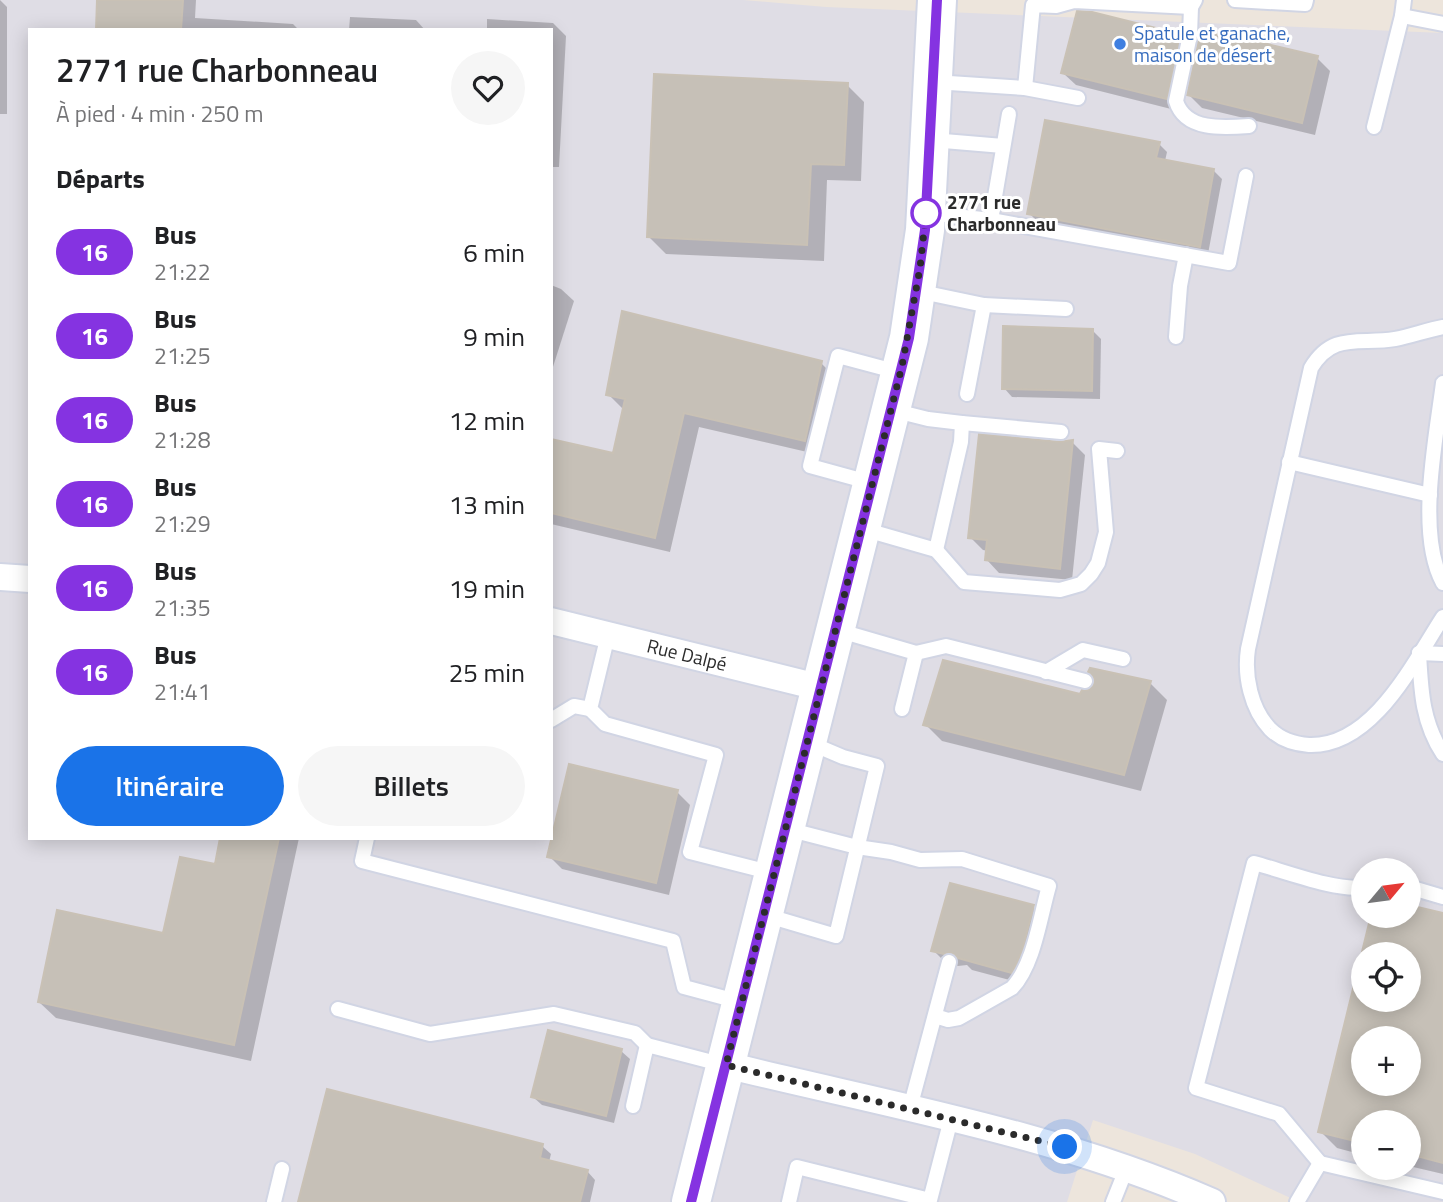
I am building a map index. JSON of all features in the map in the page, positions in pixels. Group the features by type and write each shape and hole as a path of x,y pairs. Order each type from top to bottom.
{"street":[{"path":"691,1202 901,372 916,291 926,213 937,0"},
{"path":"0,577 28,579"},
{"name":"Rue Dalpé","path":"553,621 822,688"},
{"path":"726,1065 1086,1153 1212,1202"}],"lane":[{"path":"1235,0 1305,4 1306,0"},
{"path":"1374,127 1404,0"},
{"path":"1024,88 1033,5 1056,6 1074,1 1193,4 1190,35 1175,102 1177,107 1185,118 1195,123 1222,127 1249,125"},
{"path":"1402,16 1443,24"},
{"path":"933,82 1024,88 1078,98"},
{"path":"991,220 1009,114"},
{"path":"930,139 1003,146"},
{"path":"926,213 991,220 1229,263 1246,176"},
{"path":"1176,337 1180,286 1186,255"},
{"path":"916,291 984,305 1066,309"},
{"path":"967,394 984,305"},
{"path":"1443,327 1395,339 1349,341 1334,345 1321,354 1308,377 1246,659 1253,699 1262,720 1277,735 1292,742 1322,745 1339,740 1364,724 1381,707 1443,617"},
{"path":"873,484 810,466 838,356 901,372"},
{"path":"1443,383 1430,495 1433,559 1443,583"},
{"path":"892,410 928,419 1061,432"},
{"path":"936,550 961,442 962,423"},
{"path":"862,529 936,550 964,582 1052,590 1069,589 1081,583 1098,563 1106,532 1099,449 1117,451"},
{"path":"1289,463 1430,495"},
{"path":"836,630 916,653 946,646 1085,681"},
{"path":"590,709 608,635"},
{"path":"1046,672 1083,650 1123,659"},
{"path":"902,709 916,653"},
{"path":"1419,653 1443,654"},
{"path":"1419,653 1424,714 1431,734 1443,754"},
{"path":"553,719 574,706 590,709 605,724 716,755 690,852 774,874"},
{"path":"764,915 836,936 877,766 843,757 808,742"},
{"path":"786,828 920,860 962,859 1049,886 1026,968 1018,982 960,1018 948,1020 935,1016"},
{"path":"367,840 362,861 673,941 684,987 742,1002"},
{"path":"1351,888 1254,863 1196,1087 1279,1114 1320,1163 1443,1192"},
{"path":"1421,891 1443,897"},
{"path":"910,1108 949,962"},
{"path":"338,1009 430,1034 554,1014 635,1033 647,1045 726,1065"},
{"path":"633,1106 647,1045"},
{"path":"789,1202 797,1167 930,1201 951,1119"},
{"path":"1297,1202 1320,1163"},
{"path":"1113,1202 1127,1167"},
{"path":"274,1202 282,1169"}],"shaded area":[{"path":"0,0 743,0 826,7 1443,33 1443,1202 1299,1202 1195,1154 1093,1120 1067,1202 0,1202"}],"building":[{"path":"97,0 183,0 181,28 96,28"},
{"path":"1077,11 1092,12 1180,34 1167,99 1061,73"},
{"path":"1212,31 1318,56 1302,123 1187,95 1199,38 1210,41"},
{"path":"654,74 848,83 844,165 811,164 807,245 647,237"},
{"path":"1045,120 1160,142 1156,158 1214,169 1200,247 1027,214"},
{"path":"622,311 822,361 805,441 684,413 655,538 553,513 553,439 613,453 625,399 606,395"},
{"path":"1003,326 1093,329 1092,391 1002,389"},
{"path":"979,434 1060,442 1073,440 1060,569 985,560 987,540 968,538"},
{"path":"943,660 1080,694 1094,684 1094,678 1088,672 1090,668 1151,681 1124,775 923,725"},
{"path":"569,764 678,790 656,883 547,857"},
{"path":"220,840 279,840 234,1045 38,1002 57,910 163,933 180,857 215,864"},
{"path":"950,883 1034,905 1022,951 1012,973 958,958 952,953 931,951"},
{"path":"1421,908 1443,913 1443,1163 1421,1157 1421,1110 1351,1110 1351,1140 1318,1132 1351,997 1351,1012 1421,1012 1421,942 1364,942 1368,928 1421,928"},
{"path":"548,1030 622,1049 606,1116 531,1097"},
{"path":"327,1089 543,1144 540,1158 588,1170 580,1202 298,1202"}],"bus line":[{"name":"16","path":"691,1202 909,338 925,230 937,0"}],"place":[{"name":"Spatule et ganache, maison de désert","path":"1120,44"},
{"name":"2771 rue Charbonneau","path":"926,213"}],"route":[{"path":"926,213 909,338 726,1065 1065,1147"}]}
